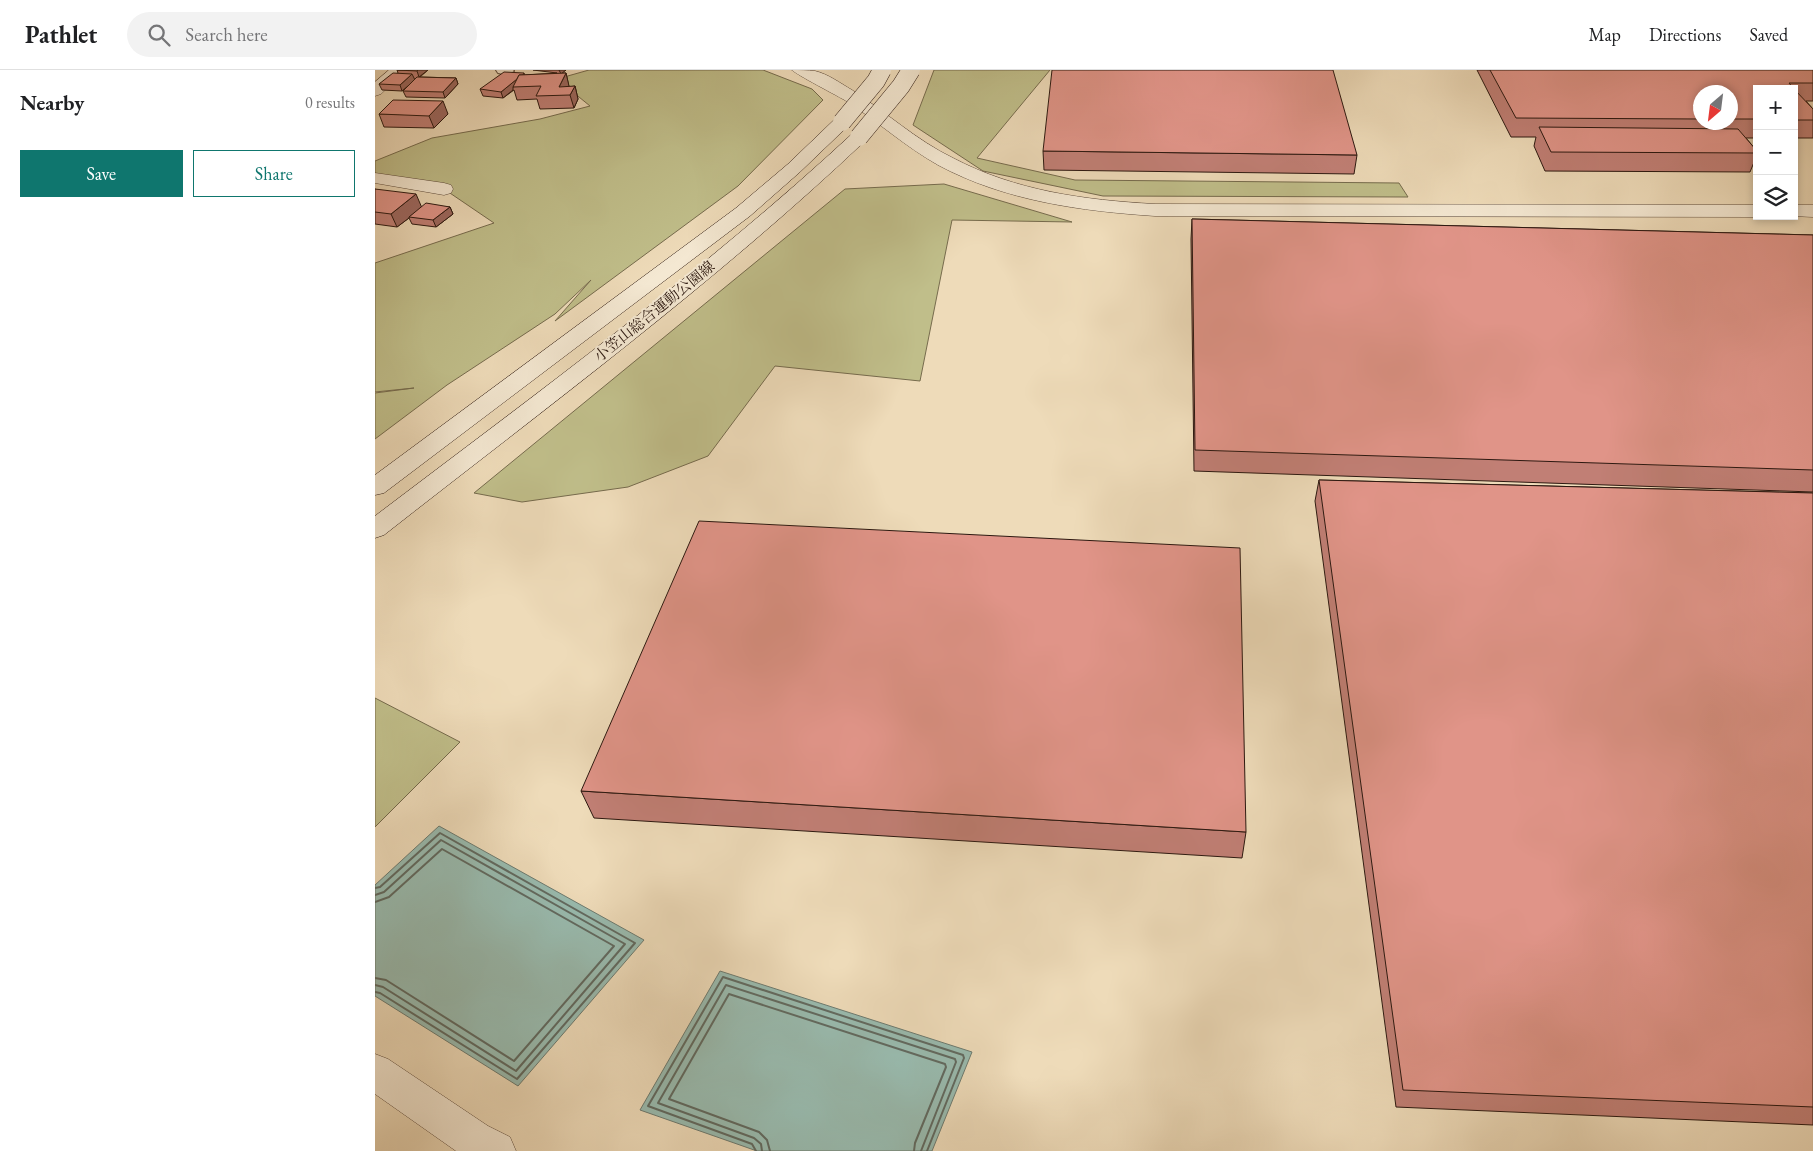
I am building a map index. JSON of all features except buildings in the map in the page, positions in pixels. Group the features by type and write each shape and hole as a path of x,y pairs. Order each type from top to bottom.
{"main road":[{"path":"375,91 398,70"},
{"path":"800,70 817,76 840,89 944,161 969,173 1021,190 1088,204 1155,210 1753,211"},
{"name":"小笠山総合運動公園線","path":"375,487 743,212 794,168 842,122 876,81 882,70"},
{"name":"小笠山総合運動公園線","path":"375,529 591,362 749,236 859,137 890,101 911,70"},
{"path":"375,178 444,189"},
{"path":"1798,211 1813,211"},
{"path":"375,1072 474,1140 496,1151"}],"lane":[{"path":"502,70 508,71"}],"shaded area":[{"path":"589,70 763,70 812,89 823,100 738,186 555,321 591,280 555,314 447,385 375,439 375,393 414,388 375,392 375,263 494,223 444,189 375,174 375,161 432,138 540,119 590,106 557,79"},
{"path":"934,70 1050,70 977,158 1075,180 1399,183 1408,197 1103,196 983,171 913,125"},
{"path":"944,184 1072,222 952,220 920,381 775,366 708,456 628,487 522,502 474,493 845,189"},
{"path":"375,698 460,742 375,827"}],"water":[{"path":"439,826 644,940 518,1086 375,996 375,885"},
{"path":"720,971 972,1052 932,1151 757,1151 640,1110"}]}
